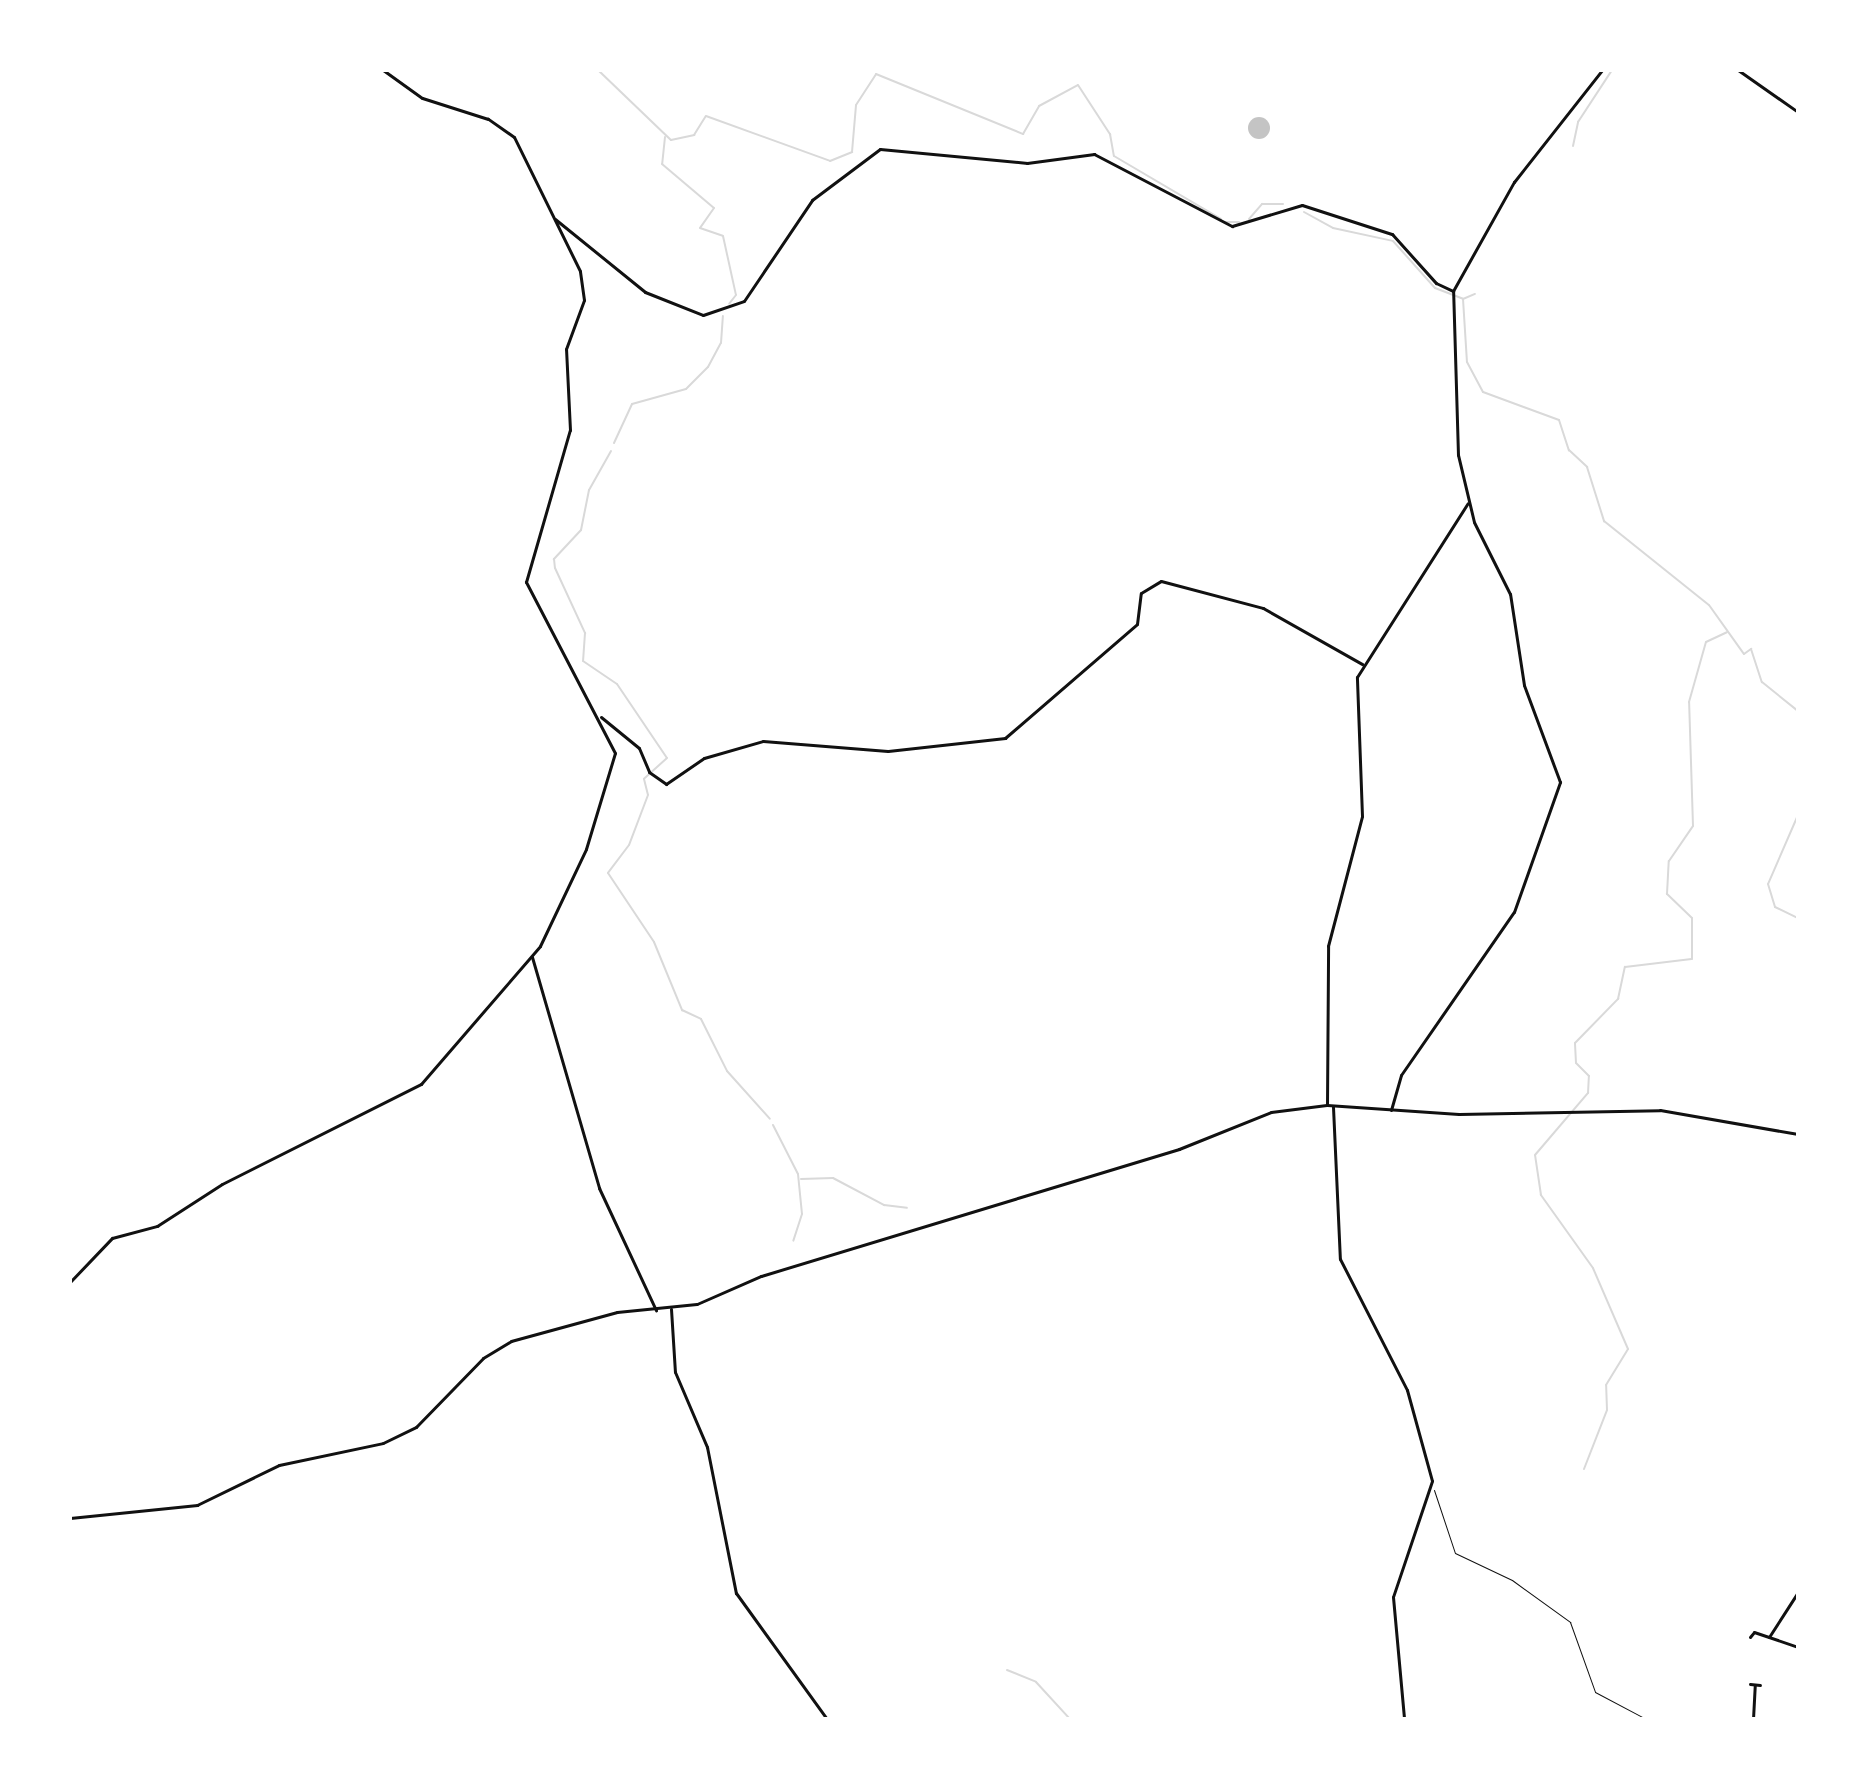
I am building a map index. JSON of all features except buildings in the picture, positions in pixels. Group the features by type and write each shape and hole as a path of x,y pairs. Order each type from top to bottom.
{"street":[{"path":"383,70 422,98 506,130 533,166 580,271 584,300 566,349 570,430 526,582 562,664 601,717 639,748 653,777 672,782 704,758 763,741 888,751 1013,736 1137,624 1141,593 1156,582 1263,608 1362,664"},
{"path":"1391,1110 1401,1075 1514,912 1560,782 1524,685 1510,594 1469,502 1455,436 1453,291 1514,182 1602,70"},
{"path":"1738,70 1798,112"},
{"path":"555,219 645,292 703,315 744,301 812,200 880,149 1027,163 1094,154 1232,226 1302,205 1392,234 1436,283 1453,291"},
{"path":"1327,1105 1328,946 1362,816 1355,698 1362,664 1469,502"},
{"path":"70,1282 112,1238 157,1226 213,1189 421,1084 532,957 586,849 613,760 601,717"},
{"path":"532,957 599,1188 656,1310"},
{"path":"70,1518 197,1505 279,1465 398,1438 511,1341 617,1312 671,1309 1179,1149 1271,1112 1327,1105 1391,1110 1676,1111 1798,1134"},
{"path":"1333,1105 1340,1259 1407,1390 1431,1487 1393,1597 1404,1719"},
{"path":"671,1309 675,1372 707,1447 711,1498 736,1593 827,1719"},
{"path":"1769,1637 1798,1592"},
{"path":"1750,1637 1750,1632 1798,1647"},
{"path":"1753,1719 1755,1685"}],"path":[{"path":"1431,1487 1455,1553 1512,1580 1570,1622 1595,1692 1646,1719"}],"waterway":[{"path":"598,70 671,140 694,135 706,116 830,161 852,152 856,105 876,74 1023,134 1039,106 1078,85 1110,134 1114,156 1221,219"},
{"path":"1573,146 1578,122 1612,70"},
{"path":"665,137 662,164 714,208 700,228 723,236 736,295 729,304"},
{"path":"1249,219 1262,204 1283,204"},
{"path":"1304,212 1333,228 1393,241 1435,288 1463,299 1467,362 1483,392 1559,420 1569,450 1587,467 1604,521 1709,605 1744,654 1751,649 1762,682 1798,711"},
{"path":"1226,222 1239,222"},
{"path":"1463,299 1475,294"},
{"path":"614,443 632,404 686,389 708,367 721,343 723,316"},
{"path":"611,451 589,490 581,530 554,559 555,568 585,633 583,661 617,684 667,758 644,779 648,795 629,845 608,873 654,942 682,1010 701,1019 727,1071 770,1119"},
{"path":"1584,1469 1607,1410 1606,1385 1628,1349 1593,1268 1541,1195 1535,1155 1588,1093 1589,1076 1576,1063 1575,1043 1618,999 1625,967 1692,959 1692,918 1667,894 1669,861 1693,826 1689,702 1706,642 1727,632"},
{"path":"1798,815 1768,884 1775,907 1798,918"},
{"path":"773,1125 798,1174 802,1214 793,1241"},
{"path":"801,1179 833,1178 884,1205 907,1208"},
{"path":"1007,1670 1036,1682 1070,1719"}]}
